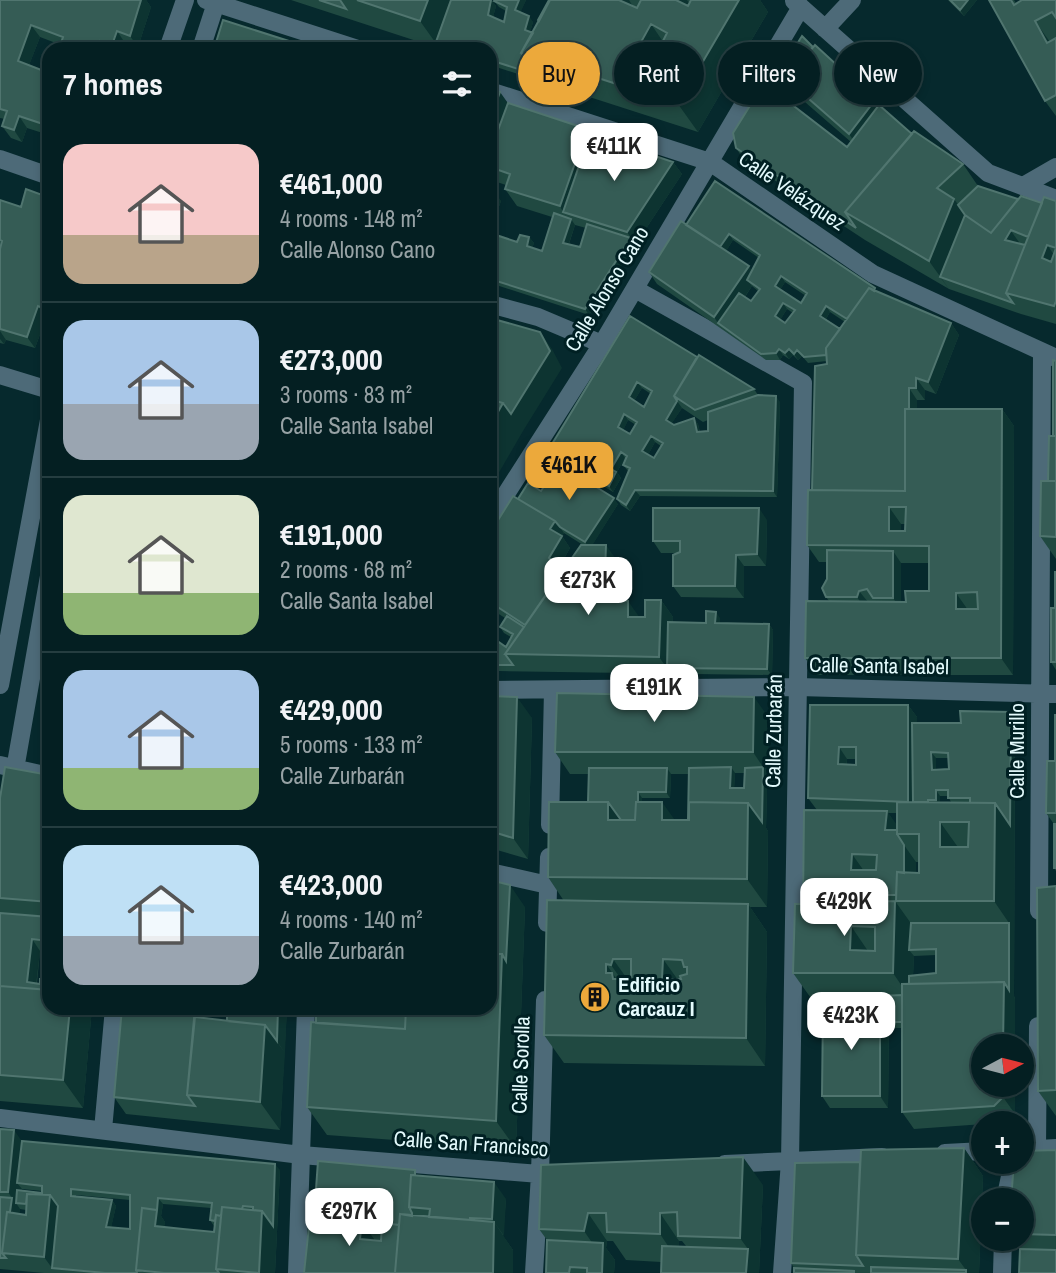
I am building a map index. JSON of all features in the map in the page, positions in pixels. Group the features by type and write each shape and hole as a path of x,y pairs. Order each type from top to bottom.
{"street":[{"path":"170,42 185,0"},
{"path":"825,29 852,0"},
{"path":"203,42 213,1 337,42"},
{"path":"797,4 988,173 1056,199"},
{"name":"Calle Alonso Cano","path":"497,508 635,289 710,162 797,4"},
{"name":"Calle Velázquez","path":"497,94 710,162 873,274 1049,356"},
{"path":"0,159 42,174"},
{"path":"1023,186 1056,167"},
{"name":"Calle Zurbarán","path":"635,289 803,383 790,1161 782,1273"},
{"path":"497,306 538,317 602,344"},
{"name":"Calle Murillo","path":"1039,928 1048,693 1049,356"},
{"path":"0,375 42,388"},
{"path":"0,685 8,599 42,451"},
{"path":"8,599 42,609"},
{"path":"9,807 8,766 42,626"},
{"name":"Calle Santa Isabel","path":"497,690 798,687 1048,693"},
{"path":"547,940 553,690"},
{"path":"8,766 42,774"},
{"path":"497,874 548,885"},
{"name":"Calle Sorolla","path":"534,1273 546,981"},
{"path":"1032,1111 1038,1011"},
{"path":"103,1130 113,1015"},
{"path":"297,1273 306,1015"},
{"name":"Calle San Francisco","path":"0,1118 301,1154 540,1174 582,1172"},
{"path":"1034,1149 1056,1148"},
{"path":"928,1154 971,1152"},
{"path":"707,1166 901,1156"},
{"path":"1002,1273 1003,1251"}],"building":[{"path":"0,0 141,0 130,36 117,31 113,42 61,42 63,37 31,25 18,61 42,70 42,124 19,116 14,130 2,126 7,111 0,109"},
{"path":"319,0 340,0 346,9"},
{"path":"357,0 428,0 420,21"},
{"path":"451,0 491,0 488,15 504,22 507,7 494,1 519,0 515,10 529,16 525,30 533,33 528,42 518,42 518,69 497,62 497,42 436,42"},
{"path":"550,0 619,0 637,8 641,0 676,0 688,6 691,0 739,0 704,60 704,42 662,42 667,33 651,24 641,42 614,42 614,83 600,79 600,42 527,42"},
{"path":"950,0 968,0 960,10"},
{"path":"989,0 1011,0 1014,5 1022,0 1056,0 1056,18 1052,12 1035,21 1047,43 1056,38 1056,95 1045,101"},
{"path":"223,20 292,42 216,42"},
{"path":"820,50 834,62 834,105 871,105 849,134 816,105 820,105"},
{"path":"508,103 587,129 560,206 505,189 510,174 497,169 497,133"},
{"path":"750,105 793,105 847,147 879,105 912,134 845,212 856,228 736,148 733,133"},
{"path":"914,131 963,164 937,188 954,199 929,261 845,212"},
{"path":"590,134 673,162 627,232 563,212"},
{"path":"715,181 875,288 874,291 869,288 847,319 826,306 820,316 840,329 826,348 826,355 804,357 797,350 794,354 789,349 785,353 779,349 776,353 761,354 718,323 739,293 751,301 760,289 747,280 760,255 729,234 720,247 686,225","holes":["781,276 807,293 801,303 775,286","783,303 795,310 785,323 775,316"]},
{"path":"978,186 1018,199 991,233 965,215 958,205"},
{"path":"26,189 42,195 42,308 38,306 27,337 0,329 0,200 21,207"},
{"path":"1021,196 1042,203 1028,237 1011,230 1005,240 1025,245 1006,293 1013,303 940,277 965,215 991,233"},
{"path":"1044,197 1056,201 1056,248 1056,301 1054,306 1006,293","holes":["1047,245 1056,248 1051,262 1042,258"]},
{"path":"554,213 571,219 563,243 580,247 587,224 631,238 585,309 497,281 497,235 517,242 520,235 529,237 527,246 542,251"},
{"path":"681,221 749,266 714,317 649,272"},
{"path":"869,288 951,323 928,382 916,378 916,388 909,388 909,409 905,409 905,491 812,490 815,366 827,364 826,348"},
{"path":"630,316 697,357 674,396 677,401 666,420 674,425 694,418 697,432 708,431 708,412 758,395 776,396 773,491 635,490 626,505 617,499 630,468 623,465 627,456 621,452 611,469 616,472 609,486 549,449","holes":["637,382 652,391 644,407 629,397","624,414 637,422 630,434 618,427","651,436 663,443 654,458 642,451"]},
{"path":"497,320 540,332 550,351 511,414 503,403 497,401"},
{"path":"699,355 754,389 695,410 674,396"},
{"path":"1053,360 1056,361 1056,436 1053,436"},
{"path":"497,401 503,403 497,414"},
{"path":"905,409 1002,409 1001,658 805,658 806,601 906,602 905,591 929,591 929,546 807,545 808,490 905,491","holes":["889,507 906,507 905,531 889,531","977,592 978,609 956,609 956,593"]},
{"path":"1049,436 1056,436 1056,481 1048,481"},
{"path":"559,464 614,498 585,542 518,499 528,483 541,491"},
{"path":"1041,481 1056,481 1056,537 1040,536"},
{"path":"513,496 555,521 550,529 562,536 549,558 565,567 525,625 497,607 497,522"},
{"path":"653,508 759,508 757,554 736,555 735,586 673,586 673,555 680,552 680,541 653,541"},
{"path":"581,545 606,545 604,600 628,601 628,617 645,617 645,600 661,600 659,657 505,654"},
{"path":"827,550 893,551 893,598 873,598 867,589 859,591 857,597 826,597 822,588 827,579"},
{"path":"1056,572 1056,608 1055,608"},
{"path":"1051,608 1056,608 1056,662 1051,662"},
{"path":"706,611 716,612 715,623 769,624 767,669 667,668 668,622 706,623"},
{"path":"507,616 524,627 505,654 513,665 497,665 497,641 506,647 513,634 500,627"},
{"path":"557,693 754,697 753,752 555,752"},
{"path":"497,696 517,697 513,838 497,833"},
{"path":"810,705 908,705 908,802 808,798","holes":["839,747 856,747 856,765 838,764"]},
{"path":"960,711 1011,712 1010,825 995,803 970,803 970,798 948,798 948,790 936,790 936,800 913,802 912,723 961,723","holes":["931,752 948,753 949,769 932,770"]},
{"path":"1056,715 1056,761 1055,761"},
{"path":"1047,761 1056,761 1056,813 1046,813"},
{"path":"5,767 42,774 42,901 0,898 0,798"},
{"path":"731,767 730,788 744,788 745,768 763,767 762,822 748,803 689,802 688,820 689,768"},
{"path":"589,768 667,768 666,792 638,792 635,820 621,820 608,802 588,802"},
{"path":"549,802 608,802 608,820 635,820 636,802 662,802 662,820 689,820 689,802 748,803 747,879 548,877"},
{"path":"897,802 995,803 994,901 896,901 897,872 919,873 919,834 897,834","holes":["940,822 969,822 968,847 940,847"]},
{"path":"804,810 887,811 885,830 897,830 904,845 904,873 897,872 896,895 883,895 883,902 803,904","holes":["852,854 877,855 876,870 851,870"]},
{"path":"1056,824 1056,868 1054,868"},
{"path":"497,882 510,885 506,961 502,954 497,954"},
{"path":"1056,886 1056,1090 1038,1091 1037,888"},
{"path":"547,900 748,904 746,1038 544,1035","holes":["613,959 631,959 631,979 613,979 612,973 606,973 606,964 611,965","663,959 682,960 684,967 687,967 687,974 680,976 681,979 662,979"]},
{"path":"895,901 893,973 793,973 795,904","holes":["851,926 875,927 875,951 850,950"]},
{"path":"0,913 42,916 42,940 32,939 27,982 40,984 42,979 42,989 0,986"},
{"path":"911,923 1009,923 1009,990 1004,982 909,984 909,976 936,973 936,949 909,950"},
{"path":"497,954 502,954 496,1121 307,1107 311,1022 405,1029 406,1015 497,1015"},
{"path":"1004,982 1003,1034 971,1034 971,1097 1003,1097 994,1106 902,1112 902,984"},
{"path":"0,986 42,989 42,1015 69,1015 63,1080 0,1075"},
{"path":"902,995 902,1022 889,1022 888,1010 881,1010 881,996"},
{"path":"823,1008 880,1008 880,1096 822,1096"},
{"path":"121,1015 194,1015 187,1095 195,1106 114,1097"},
{"path":"227,1015 278,1015 277,1041 265,1025 227,1021"},
{"path":"316,1015 406,1015 405,1029 316,1023"},
{"path":"195,1017 265,1025 260,1102 187,1095"},
{"path":"0,1129 14,1130 8,1192 0,1192"},
{"path":"22,1141 275,1164 273,1226 262,1211 253,1210 253,1207 222,1207 221,1216 216,1215 215,1221 210,1220 212,1203 158,1198 157,1210 142,1208 137,1273 52,1268 58,1206 50,1195 27,1194 26,1204 16,1203 17,1190 42,1193 42,1186 17,1183","holes":["71,1189 130,1195 130,1229 106,1227 112,1200 71,1196"]},
{"path":"964,1148 958,1259 856,1255 861,1150"},
{"path":"1056,1150 1056,1235 1034,1234 1034,1188 1012,1188 1013,1174 1034,1174 1034,1151"},
{"path":"743,1157 740,1238 678,1236 677,1212 660,1213 660,1234 607,1232 606,1213 588,1213 584,1231 539,1229 541,1165"},
{"path":"318,1161 415,1170 415,1175 411,1175 409,1207 412,1216 400,1214 399,1225 382,1223 382,1228 366,1227 362,1222 314,1217"},
{"path":"860,1162 856,1255 863,1266 791,1263 795,1163"},
{"path":"411,1175 494,1182 492,1219 429,1217 430,1209 409,1207"},
{"path":"27,1194 50,1195 44,1257 2,1253 7,1212 26,1215"},
{"path":"0,1197 12,1198 10,1212 7,1212 2,1253 6,1258 0,1258"},
{"path":"222,1207 262,1211 259,1273 216,1269"},
{"path":"142,1208 157,1210 155,1226 183,1229 214,1232 216,1215 221,1216 216,1269 219,1273 136,1270"},
{"path":"400,1214 494,1222 493,1273 395,1273"},
{"path":"310,1217 362,1222 360,1239 381,1241 382,1223 399,1225 395,1273 304,1273"},
{"path":"547,1240 603,1243 602,1273 587,1273 587,1268 570,1267 569,1273 546,1273"},
{"path":"662,1246 748,1249 746,1273 661,1273"},
{"path":"1056,1250 1056,1273 1019,1273 1020,1251"},
{"path":"871,1267 966,1270 966,1273 871,1273"},
{"path":"794,1268 854,1271 854,1273 794,1273"}],"place":[{"name":"Edificio Carcauz I","path":"595,997"}]}
